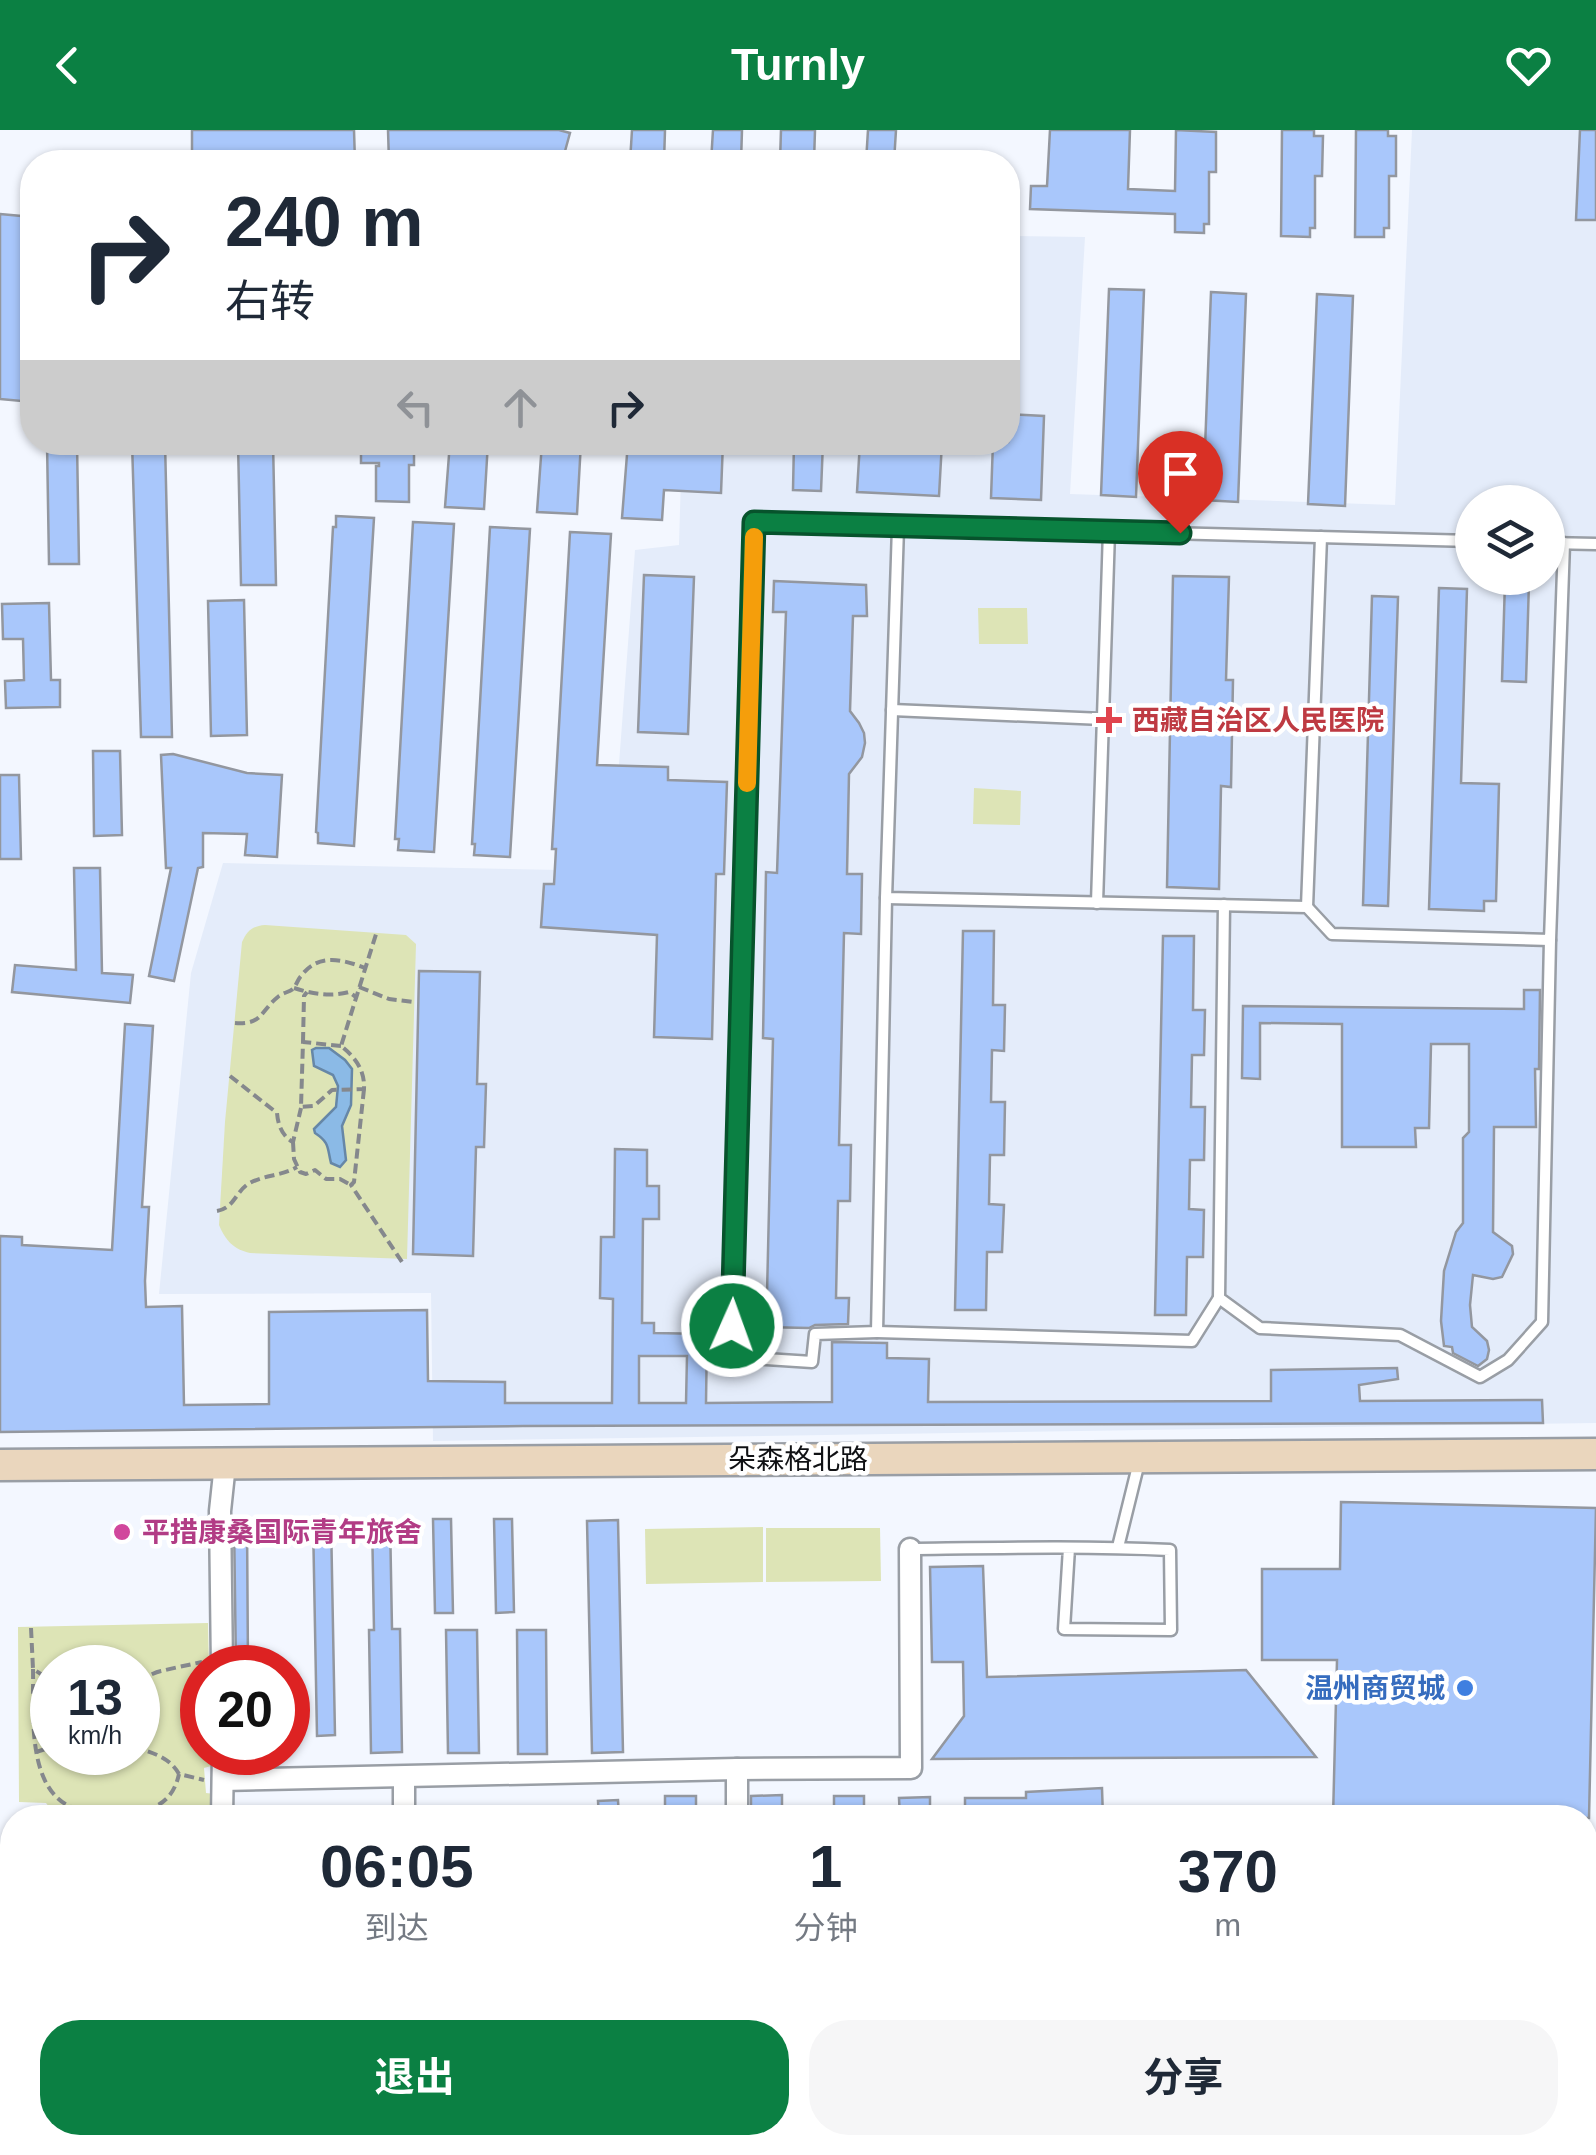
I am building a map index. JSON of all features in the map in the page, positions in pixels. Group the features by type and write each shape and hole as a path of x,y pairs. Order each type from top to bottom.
{"street":[{"name":"朵森格北路","path":"0,1465 1596,1454"},
{"path":"222,1645 220,1511 225,1464"},
{"path":"223,1780 911,1768 910,1548"},
{"path":"737,1769 737,1805"},
{"path":"222,1805 223,1775"},
{"path":"404,1777 404,1805"}],"lane":[{"path":"1224,906 1219,1298 1192,1342 878,1332 815,1334 812,1362 752,1358 732,1326 754,522 1455,541"},
{"path":"878,1332 898,527"},
{"path":"1097,902 1109,531"},
{"path":"1321,537 1307,907 1332,934 1550,940"},
{"path":"1565,543 1596,544"},
{"path":"1219,1298 1260,1328 1400,1335 1480,1377 1508,1360 1542,1322 1562,595"},
{"path":"892,710 1103,719"},
{"path":"886,898 1307,907"},
{"path":"1118,1548 1140,1456"},
{"path":"910,1548 1070,1548 1118,1548 1170,1550 1171,1630 1064,1629 1070,1548"}],"path":[{"path":"340,1046 377,930"},
{"path":"235,1023 250,1024 258,1019 277,998 294,988 302,974 323,960 342,960 365,968"},
{"path":"359,987 400,1002 414,1002"},
{"path":"294,988 338,995 349,992 356,997"},
{"path":"307,992 294,1159 300,1172 315,1170 326,1179 340,1179 351,1185 402,1262"},
{"path":"303,1042 340,1046 363,1073 351,1185"},
{"path":"230,1076 277,1113 278,1123 293,1142"},
{"path":"301,1107 314,1106 332,1090 361,1089"},
{"path":"217,1211 230,1207 249,1184 297,1167"},
{"path":"31,1628 32,1645"},
{"path":"160,1756 174,1765 179,1774 208,1781 223,1780"},
{"path":"158,1805 171,1795 179,1774"},
{"path":"41,1775 66,1805"}],"shaded area":[{"name":"西藏自治区人民医院","path":"1412,130 1596,130 1596,1423 433,1441 431,1293 159,1294 191,973 223,863 611,871 635,550 679,545 682,455 1020,455 1020,236 1085,237 1070,494 1395,505"}],"green space":[{"path":"978,608 1027,608 1028,644 979,644"},
{"path":"974,788 1021,791 1020,825 973,824"},
{"path":"265,925 406,935 416,944 407,1259 250,1253 231,1244 219,1225 242,942 250,930"},
{"path":"763,1527 763,1582 646,1584 645,1529"},
{"path":"766,1528 880,1528 881,1581 766,1582"},
{"path":"208,1623 208,1645 180,1645 180,1775 205,1775 206,1793 215,1794 215,1805 19,1802 18,1627"}],"water":[{"path":"329,1048 352,1069 351,1105 342,1126 346,1160 340,1167 331,1163 326,1143 314,1129 336,1107 338,1086 333,1075 314,1066 312,1050"}],"building":[{"path":"192,130 354,130 355,150 192,150"},
{"path":"388,130 570,133 565,150 389,150"},
{"path":"632,130 665,130 664,150 631,150"},
{"path":"713,130 742,130 741,150 712,150"},
{"path":"781,130 815,130 814,150 780,150"},
{"path":"868,130 896,130 895,150 867,150"},
{"path":"1050,130 1130,130 1128,189 1175,191 1176,130 1216,132 1216,172 1209,172 1209,224 1204,224 1204,233 1175,232 1175,214 1030,209 1031,186 1047,186"},
{"path":"1282,130 1314,130 1314,136 1323,136 1322,176 1315,176 1315,228 1310,228 1310,237 1281,236"},
{"path":"1356,130 1388,130 1388,136 1396,136 1396,176 1389,176 1389,228 1384,228 1384,237 1355,237"},
{"path":"1580,130 1596,130 1596,220 1576,220"},
{"path":"0,214 20,216 20,401 0,399"},
{"path":"1109,289 1144,290 1136,497 1101,495"},
{"path":"1211,292 1246,294 1238,502 1203,500"},
{"path":"1317,294 1353,296 1345,506 1308,504"},
{"path":"1020,415 1044,416 1041,500 991,498 993,455 1020,455"},
{"path":"47,455 77,455 79,564 49,564"},
{"path":"132,455 165,455 172,737 141,737"},
{"path":"238,455 273,455 276,585 241,585"},
{"path":"361,455 414,455 414,465 409,465 409,502 376,501 379,463 361,463"},
{"path":"449,455 487,455 484,509 445,507"},
{"path":"541,455 580,455 577,514 537,512"},
{"path":"627,455 722,455 721,493 664,490 662,520 622,518"},
{"path":"794,455 822,455 821,491 793,490"},
{"path":"859,455 941,455 939,496 857,492"},
{"path":"336,516 374,518 354,846 318,843 316,832"},
{"path":"413,522 454,524 434,852 398,850 399,839 395,839"},
{"path":"490,527 530,529 510,857 474,855 472,844"},
{"path":"570,532 611,534 597,765 668,767 668,780 727,782 724,874 716,874 712,1039 654,1037 657,935 541,927 544,884 554,884 556,849 552,849"},
{"path":"644,575 694,577 688,734 638,732"},
{"path":"1173,576 1229,577 1226,680 1233,680 1231,787 1221,786 1219,889 1167,887"},
{"path":"774,581 866,585 867,616 853,616 850,711 864,733 865,743 862,757 849,774 847,874 862,874 861,934 844,933 839,1145 851,1145 850,1201 838,1201 836,1298 849,1298 848,1324 809,1328 757,1327 757,1294 767,1294 773,1039 763,1038 766,872 777,873 786,612 773,612"},
{"path":"1439,588 1455,589 1455,595 1467,595 1461,783 1499,784 1496,901 1484,901 1484,911 1429,909"},
{"path":"1505,595 1529,595 1526,682 1502,681"},
{"path":"1372,596 1398,597 1388,906 1363,905"},
{"path":"244,600 247,735 211,736 208,601"},
{"path":"49,603 51,680 60,680 60,707 6,708 5,681 24,680 23,639 3,639 2,604"},
{"path":"93,751 120,751 122,835 94,836"},
{"path":"173,754 247,773 282,775 277,857 245,855 247,834 203,833 203,867 198,868 174,981 149,976 171,868 166,868 161,755"},
{"path":"0,775 19,775 21,859 0,859"},
{"path":"74,868 100,868 102,973 133,975 130,1003 12,992 15,965 76,970"},
{"path":"963,931 994,931 993,1005 1005,1005 1004,1051 992,1050 991,1102 1005,1102 1004,1155 990,1155 989,1204 1004,1205 1002,1252 987,1252 986,1310 955,1310"},
{"path":"1163,936 1194,936 1193,1010 1205,1010 1204,1055 1192,1055 1191,1107 1205,1107 1204,1160 1190,1160 1189,1209 1204,1210 1203,1257 1187,1257 1186,1315 1155,1315"},
{"path":"419,971 480,972 477,1084 486,1084 484,1147 476,1147 473,1256 413,1254"},
{"path":"1524,990 1540,990 1536,1127 1494,1127 1493,1232 1512,1246 1513,1254 1502,1277 1473,1275 1472,1327 1487,1341 1489,1350 1487,1359 1478,1366 1453,1353 1452,1347 1444,1346 1441,1321 1444,1271 1456,1232 1463,1223 1469,1044 1431,1044 1429,1128 1415,1128 1416,1147 1342,1147 1342,1024 1260,1023 1260,1079 1242,1078 1243,1006 1524,1009"},
{"path":"125,1024 153,1026 142,1207 149,1207 146,1307 182,1306 184,1405 269,1404 269,1312 427,1310 428,1381 505,1382 505,1403 612,1403 613,1299 600,1298 601,1237 614,1237 615,1149 647,1150 647,1186 659,1186 659,1219 643,1219 642,1323 654,1323 654,1333 707,1334 706,1403 832,1402 832,1342 887,1343 887,1358 929,1359 928,1402 1271,1401 1271,1370 1397,1368 1398,1379 1359,1385 1360,1401 1542,1400 1543,1423 0,1432 0,1236 22,1237 22,1245 112,1250","holes":["639,1356 687,1356 686,1403 639,1403"]},
{"name":"温州商贸城","path":"1341,1502 1596,1508 1589,1805 1333,1805 1337,1660 1262,1660 1262,1569 1340,1569"},
{"path":"372,1519 390,1519 392,1629 400,1629 402,1752 371,1753"},
{"path":"433,1519 451,1519 453,1613 435,1613"},
{"path":"494,1519 512,1519 514,1612 496,1613"},
{"path":"313,1520 331,1520 335,1735 317,1736"},
{"path":"618,1520 623,1752 592,1753 587,1521"},
{"path":"234,1521 247,1521 248,1645 236,1645"},
{"path":"983,1566 987,1677 1246,1670 1316,1757 932,1759 964,1716 963,1662 932,1662 930,1567"},
{"path":"446,1630 477,1630 479,1753 448,1753"},
{"path":"517,1630 546,1630 547,1754 518,1754"},
{"path":"1102,1788 1103,1805 965,1805 965,1798 1026,1798 1026,1792"},
{"path":"782,1795 782,1805 751,1805 751,1796"},
{"path":"665,1796 696,1796 696,1805 665,1805"},
{"path":"834,1796 864,1796 864,1805 834,1805"},
{"path":"930,1797 930,1805 899,1805 899,1798"},
{"path":"618,1800 618,1805 598,1805 598,1801"}],"slow traffic":[{"path":"747,783 754,537"}],"place":[{"name":"西藏自治区人民医院","path":"1109,720"},
{"name":"平措康桑国际青年旅舍","path":"122,1532"},
{"name":"温州商贸城","path":"1465,1688"}],"route":[{"path":"732,1326 754,522 1180,533"}]}
